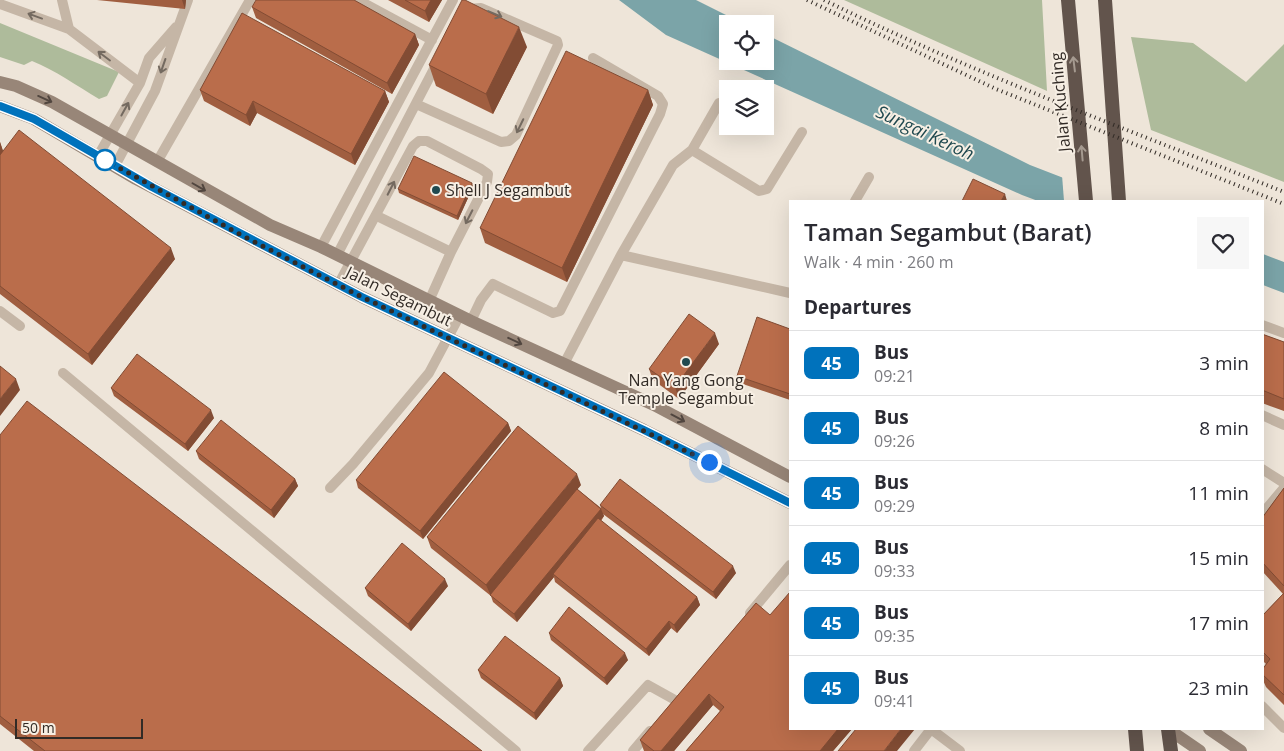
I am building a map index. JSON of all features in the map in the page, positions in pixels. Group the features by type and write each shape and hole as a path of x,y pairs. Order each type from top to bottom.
{"highway":[{"path":"1058,0 1070,35"},
{"name":"Jalan Kuching","path":"1068,0 1086,200"},
{"path":"1105,0 1119,200"},
{"path":"1109,44 1113,0"},
{"path":"1135,730 1137,751"},
{"path":"1168,730 1171,751"}],"main road":[{"name":"Jalan Segambut","path":"0,82 16,86 52,102 270,225 321,247 429,301 654,405 789,476"},
{"name":"Jalan Segambut","path":"0,106 34,119 243,236 338,285 644,430 789,502"},
{"path":"1169,730 1200,751"},
{"path":"1210,730 1241,751"}],"lane":[{"path":"62,0 69,29"},
{"path":"115,166 154,91 188,0"},
{"path":"156,162 250,0"},
{"path":"358,0 432,40"},
{"path":"321,247 453,0"},
{"path":"6,3 69,29 140,83"},
{"path":"416,104 501,142 509,141 516,135 557,51 556,40 480,8 471,8 464,12 460,20"},
{"path":"98,156 140,83 146,79 155,50 182,20"},
{"path":"337,255 442,54"},
{"path":"330,488 359,458 429,373 449,338 493,284 499,285 553,313 560,311 660,114 663,104 658,96 593,58"},
{"path":"564,364 621,255 673,165 692,150 719,103"},
{"path":"692,150 760,191 766,189 802,132"},
{"path":"338,285 377,216 413,146 419,141 426,141 482,169 488,174 487,182 450,252 429,301"},
{"path":"855,200 869,177"},
{"path":"377,216 450,252"},
{"path":"621,255 789,292"},
{"path":"0,311 20,326"},
{"path":"1264,326 1284,332"},
{"path":"63,373 516,751"},
{"path":"1264,416 1284,425"},
{"path":"1264,470 1284,482"},
{"path":"1264,512 1284,488"},
{"path":"746,618 789,566"},
{"path":"588,751 648,685 676,700"},
{"path":"1264,708 1284,728"},
{"path":"633,751 657,722"},
{"path":"914,751 930,730"},
{"path":"932,730 960,751"}],"green space":[{"path":"844,0 1042,0 1047,91"},
{"path":"0,23 119,72 107,96 99,99 58,74 32,61 24,65 0,57"},
{"path":"1131,37 1193,43 1246,82 1284,44 1284,182 1151,130"}],"water":[{"path":"619,0 696,0 726,15 719,15 719,59 666,35"},
{"name":"Sungai Keroh","path":"774,38 1030,165 1120,200 1035,200 774,84 774,80 766,80 744,70 774,70"},
{"path":"1264,254 1284,262 1284,293 1264,285"}],"pier":[{"path":"1062,175 1125,200 1064,200"}],"building":[{"path":"256,0 354,0 415,34 387,83 252,7"},
{"path":"405,0 431,0 425,11"},
{"path":"462,0 519,27 486,94 429,65"},
{"path":"242,13 385,91 351,154 253,101 246,115 200,90"},
{"path":"566,51 648,90 562,268 480,228"},
{"path":"19,130 171,248 88,354 0,286 0,155"},
{"name":"Shell J Segambut","path":"414,156 472,183 457,216 398,189"},
{"path":"973,179 1005,194 1002,200 962,200"},
{"name":"Nan Yang Gong Temple Segambut","path":"689,314 715,333 675,387 649,369"},
{"path":"757,317 789,329 789,394 737,376"},
{"path":"1264,335 1284,342 1284,399 1264,391"},
{"path":"137,354 211,410 185,444 111,388"},
{"path":"0,366 16,379 0,399"},
{"path":"444,372 508,423 420,531 356,480"},
{"path":"27,401 482,751 45,751 0,716 0,435"},
{"path":"221,420 295,479 271,510 196,451"},
{"path":"518,426 577,474 486,585 427,537"},
{"path":"620,479 733,566 713,592 600,505"},
{"path":"1284,488 1284,586 1264,564 1264,515"},
{"path":"577,489 601,509 514,614 490,595"},
{"path":"598,518 697,597 674,625 669,621 646,649 553,574"},
{"path":"402,543 445,579 408,624 365,588"},
{"path":"789,593 789,730 837,730 820,751 686,751 724,707 709,694 661,751 654,751 640,740 756,603 770,615"},
{"path":"1284,593 1284,695 1264,676 1264,667 1270,659 1264,653 1264,614"},
{"path":"569,607 625,653 604,678 549,633"},
{"path":"505,636 560,678 534,713 478,670"},
{"path":"855,730 900,730 884,751 838,751"}],"railway":[{"path":"807,0 996,89 1284,204"},
{"path":"824,0 995,77 1284,192"}],"bus line":[{"name":"45","path":"0,106 34,119 136,179 362,297 644,430 789,502"}],"place":[{"name":"Shell J Segambut","path":"436,190"},
{"name":"Nan Yang Gong Temple Segambut","path":"686,362"}],"route":[{"path":"105,160 136,179 362,297 709,462"}]}
